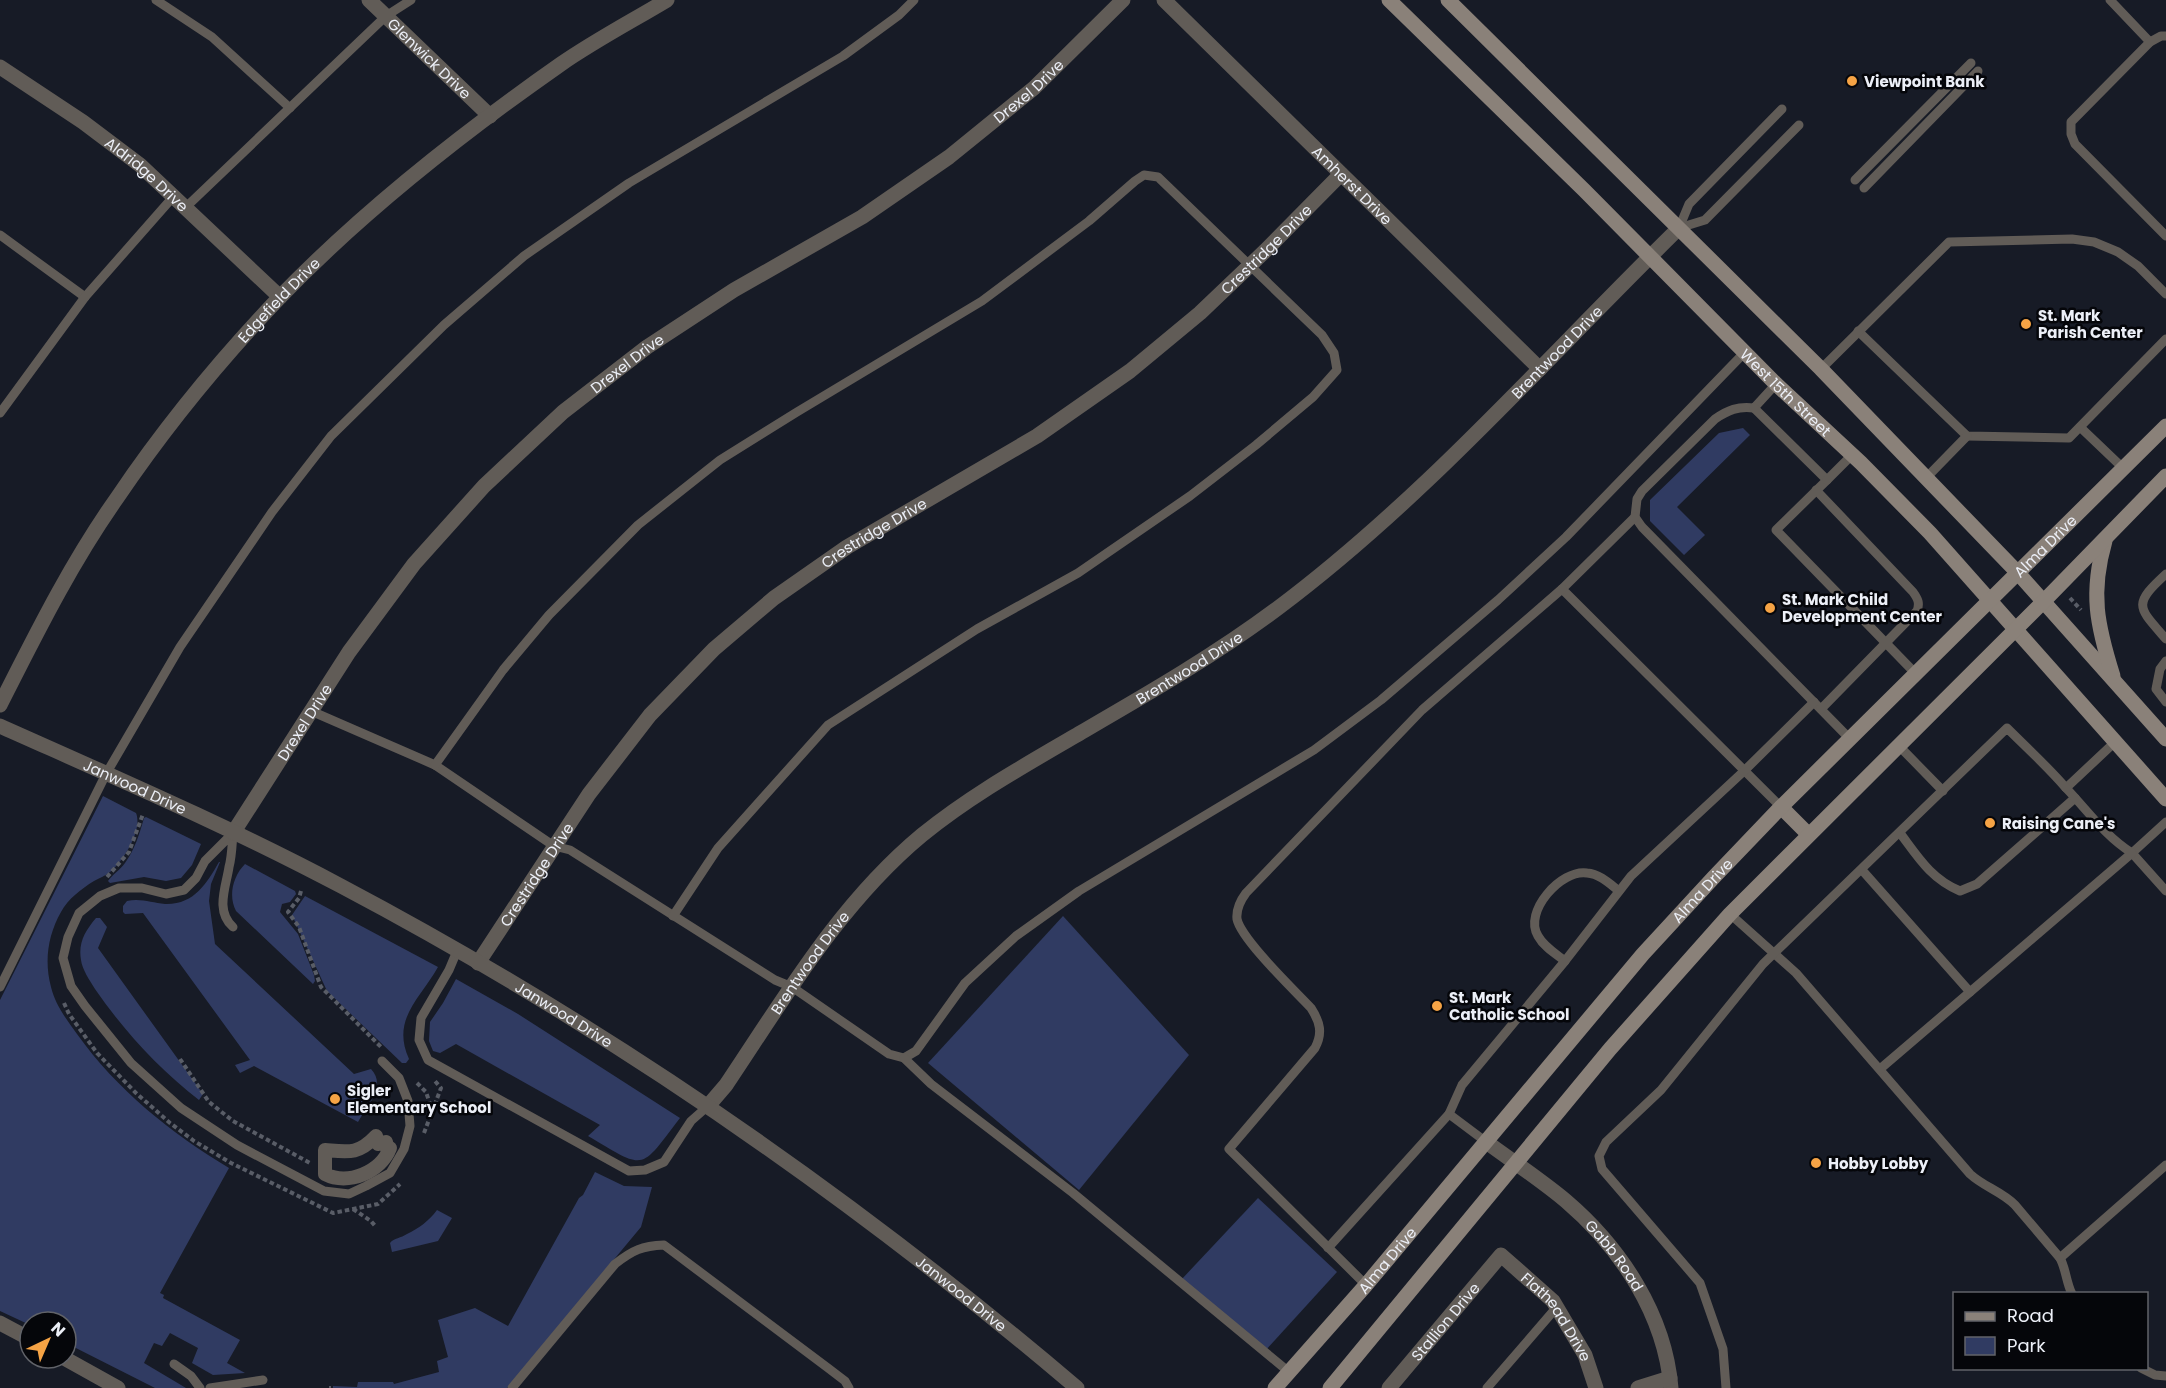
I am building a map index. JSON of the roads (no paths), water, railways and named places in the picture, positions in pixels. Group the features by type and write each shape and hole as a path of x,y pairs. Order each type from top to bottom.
{"main road":[{"name":"West 15th Street","path":"1389,0 1650,256 1776,384 1852,455 1930,533 2166,799"},
{"path":"1448,0 1821,369 2018,573 2166,739"},
{"name":"Alma Drive","path":"1275,1388 1366,1285 1643,954 1781,807 2166,426"},
{"path":"1330,1388 1617,1041 1730,914 2166,476"},
{"path":"2106,538 2099,567 2096,610 2115,681"},
{"path":"1781,807 1808,834"}],"street":[{"name":"Glenwick Drive","path":"369,0 490,116"},
{"name":"Edgefield Drive","path":"0,705 53,599 116,499 176,416 280,297 375,207 490,116 563,63 667,0"},
{"name":"Drexel Drive","path":"232,833 349,651 414,564 484,486 563,412 648,347 734,291 862,218 949,157 1034,88 1123,0"},
{"name":"Amherst Drive","path":"1164,0 1540,369"},
{"name":"Aldridge Drive","path":"0,67 84,122 140,165 280,297"},
{"name":"Crestridge Drive","path":"478,963 588,794 650,715 714,649 774,598 847,547 1047,429 1130,370 1200,314 1341,174"},
{"name":"Brentwood Drive","path":"708,1106 726,1085 823,942 873,882 921,836 985,789 1187,671 1277,609 1371,533 1443,467 1679,228"},
{"name":"Janwood Drive","path":"0,726 232,833 340,886 583,1024 708,1106 834,1194 951,1284 1068,1385"},
{"path":"376,1136 378,1144 386,1142 387,1149 390,1148 382,1164 361,1175 335,1179 326,1174 325,1168 325,1150 352,1153 376,1136"},
{"name":"Gabb Road","path":"1485,1141 1566,1201 1601,1234 1637,1283 1657,1323 1670,1383"},
{"name":"Flathead Drive","path":"1501,1255 1552,1301 1585,1355 1596,1388"},
{"name":"Stallion Drive","path":"1389,1388 1501,1255"},
{"path":"0,1323 18,1333"},
{"path":"78,1366 118,1388"},
{"path":"1638,1388 1670,1383"}],"lane":[{"path":"156,0 212,38 290,108"},
{"path":"185,208 386,16 411,0"},
{"path":"0,987 106,774 180,646 272,512 331,436 444,325 524,256 629,183 843,56 899,15 914,0"},
{"path":"2110,0 2150,42"},
{"path":"2166,36 2150,42 2071,122 2071,134 2075,144 2166,236"},
{"path":"1855,180 1971,63"},
{"path":"1864,188 1978,71"},
{"path":"1679,228 1689,204 1782,109"},
{"path":"1679,228 1705,220 1798,125"},
{"path":"435,765 503,670 549,615 638,525 720,460 797,411 982,301 1089,221 1135,181 1144,176 1158,177 1322,335 1334,353 1337,370 1313,397 1190,496 1078,573 977,629 828,725 718,848 673,915"},
{"path":"0,413 86,297 173,196"},
{"path":"0,235 86,297"},
{"path":"1821,369 1949,242 2072,239 2094,242 2118,252 2138,266 2166,294"},
{"path":"1858,331 1968,436 2069,438 2166,339"},
{"path":"904,1058 916,1051 964,983 1016,936 1079,891 1314,750 1381,700 1498,600 1566,537 1745,352"},
{"path":"1754,408 1776,384"},
{"path":"1366,1285 1229,1149 1315,1048 1320,1040 1321,1029 1311,1008 1240,928 1237,918 1240,900 1422,710 1562,589 1635,517 1637,499 1642,491 1715,419 1735,408 1754,408 1827,480"},
{"path":"2080,427 2124,469"},
{"path":"1926,478 1968,436"},
{"path":"1852,455 1776,530 1916,674"},
{"path":"1816,490 1918,599 1917,611 1821,709"},
{"path":"1635,517 1642,527 1850,739"},
{"path":"2166,574 2146,593 2142,609 2166,639"},
{"path":"1562,589 1781,807"},
{"path":"2166,661 2160,669 2156,689 2166,702"},
{"path":"1328,1248 1449,1114 1462,1085 1565,961 1630,876 1744,771 1814,702"},
{"path":"311,711 435,765 554,846 570,850 775,980 792,987 889,1054 904,1058 931,1084 1073,1193 1289,1372"},
{"path":"1726,1388 1723,1348 1704,1290 1602,1169 1599,1156 1606,1143 1661,1090 1775,953 2007,728 2066,788 2100,828 2132,854 2166,891"},
{"path":"2066,788 2115,742"},
{"path":"1899,746 1943,791"},
{"path":"1900,833 1922,862 1943,884 1960,891 1977,884 2075,798"},
{"path":"1880,1069 2132,854 2166,822"},
{"path":"232,833 222,906 233,927"},
{"path":"232,833 205,861 196,878 184,890 166,894 142,888 119,888 100,896 79,913 68,937 63,958 71,986 131,1063 181,1108 237,1145 324,1191 349,1194 366,1186 390,1173 404,1149 410,1126 408,1101 399,1078 382,1061"},
{"path":"1862,870 1970,992"},
{"path":"1565,961 1544,945 1537,935 1534,925 1536,914 1545,897 1563,879 1574,874 1587,873 1599,877 1619,891"},
{"path":"1730,914 1796,973 1970,1173 1977,1180 2007,1197 2060,1258 2065,1266 2068,1286 2071,1292"},
{"path":"457,951 449,970 421,1018 419,1040 428,1059 629,1171 645,1170 664,1162 692,1121 708,1106"},
{"path":"1449,1114 1485,1141"},
{"path":"2060,1258 2166,1165"},
{"path":"512,1388 615,1264 630,1251 647,1246 664,1245 845,1381 849,1388"},
{"path":"1487,1388 1556,1308"},
{"path":"174,1364 191,1376 200,1388"},
{"path":"2144,1370 2155,1375 2166,1376"},
{"path":"210,1388 262,1380"}],"place":[{"name":"Viewpoint Bank","path":"1852,81"},
{"name":"St. Mark Parish Center","path":"2026,324"},
{"name":"St. Mark Child Development Center","path":"1770,608"},
{"name":"Raising Cane's","path":"1990,823"},
{"name":"St. Mark Catholic School","path":"1437,1006"},
{"name":"Sigler Elementary School","path":"335,1099"},
{"name":"Hobby Lobby","path":"1816,1163"}]}
